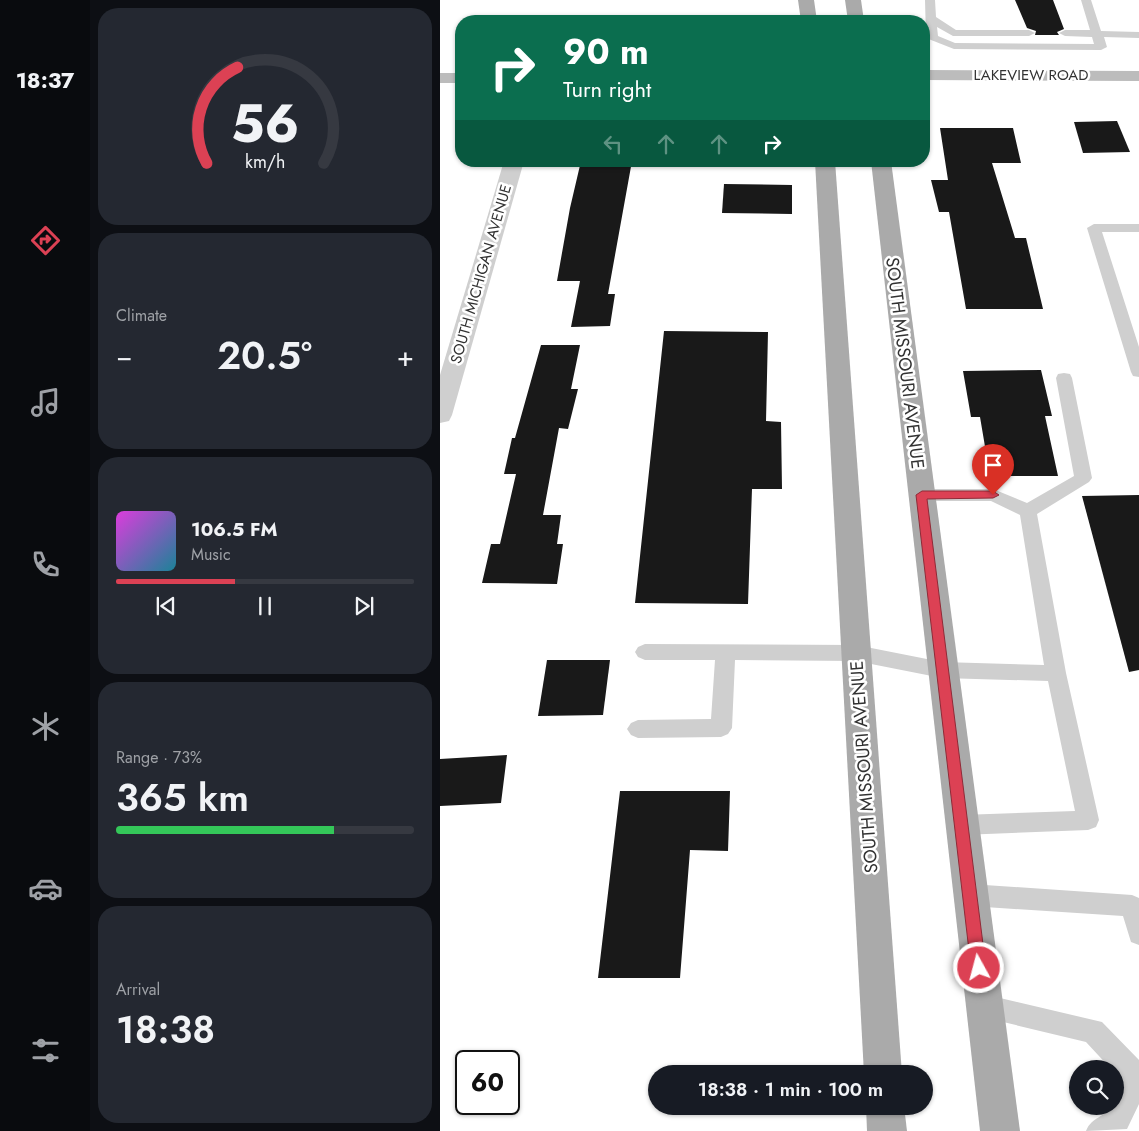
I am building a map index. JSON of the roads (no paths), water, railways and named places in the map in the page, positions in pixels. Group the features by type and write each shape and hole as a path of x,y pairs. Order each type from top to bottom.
{"main road":[{"path":"806,0 808,15"},
{"path":"853,0 855,15"},
{"name":"SOUTH MISSOURI AVENUE","path":"825,167 882,1065"},
{"name":"SOUTH MISSOURI AVENUE","path":"882,167 983,1006 1000,1131"},
{"path":"886,1115 887,1131"}],"street":[{"name":"LAKEVIEW ROAD","path":"930,75 1139,76"},
{"path":"440,78 455,78"},
{"name":"SOUTH MICHIGAN AVENUE","path":"440,415 512,167"}],"lane":[{"path":"930,0 932,38 954,46 1101,46 1086,0"},
{"path":"931,18 962,38 1030,36"},
{"path":"1062,36 1139,35"},
{"path":"1139,228 1094,228 1139,372"},
{"path":"1028,511 1083,478 1064,378"},
{"path":"922,495 993,495 1028,511"},
{"path":"961,826 1088,820 1056,672 1028,511"},
{"path":"646,652 856,653 942,670 1056,672"},
{"path":"638,729 721,728 726,652"},
{"path":"970,894 1132,906 1139,934"},
{"path":"983,1006 1093,1031 1138,1075 1118,1120 1099,1131"}]}
